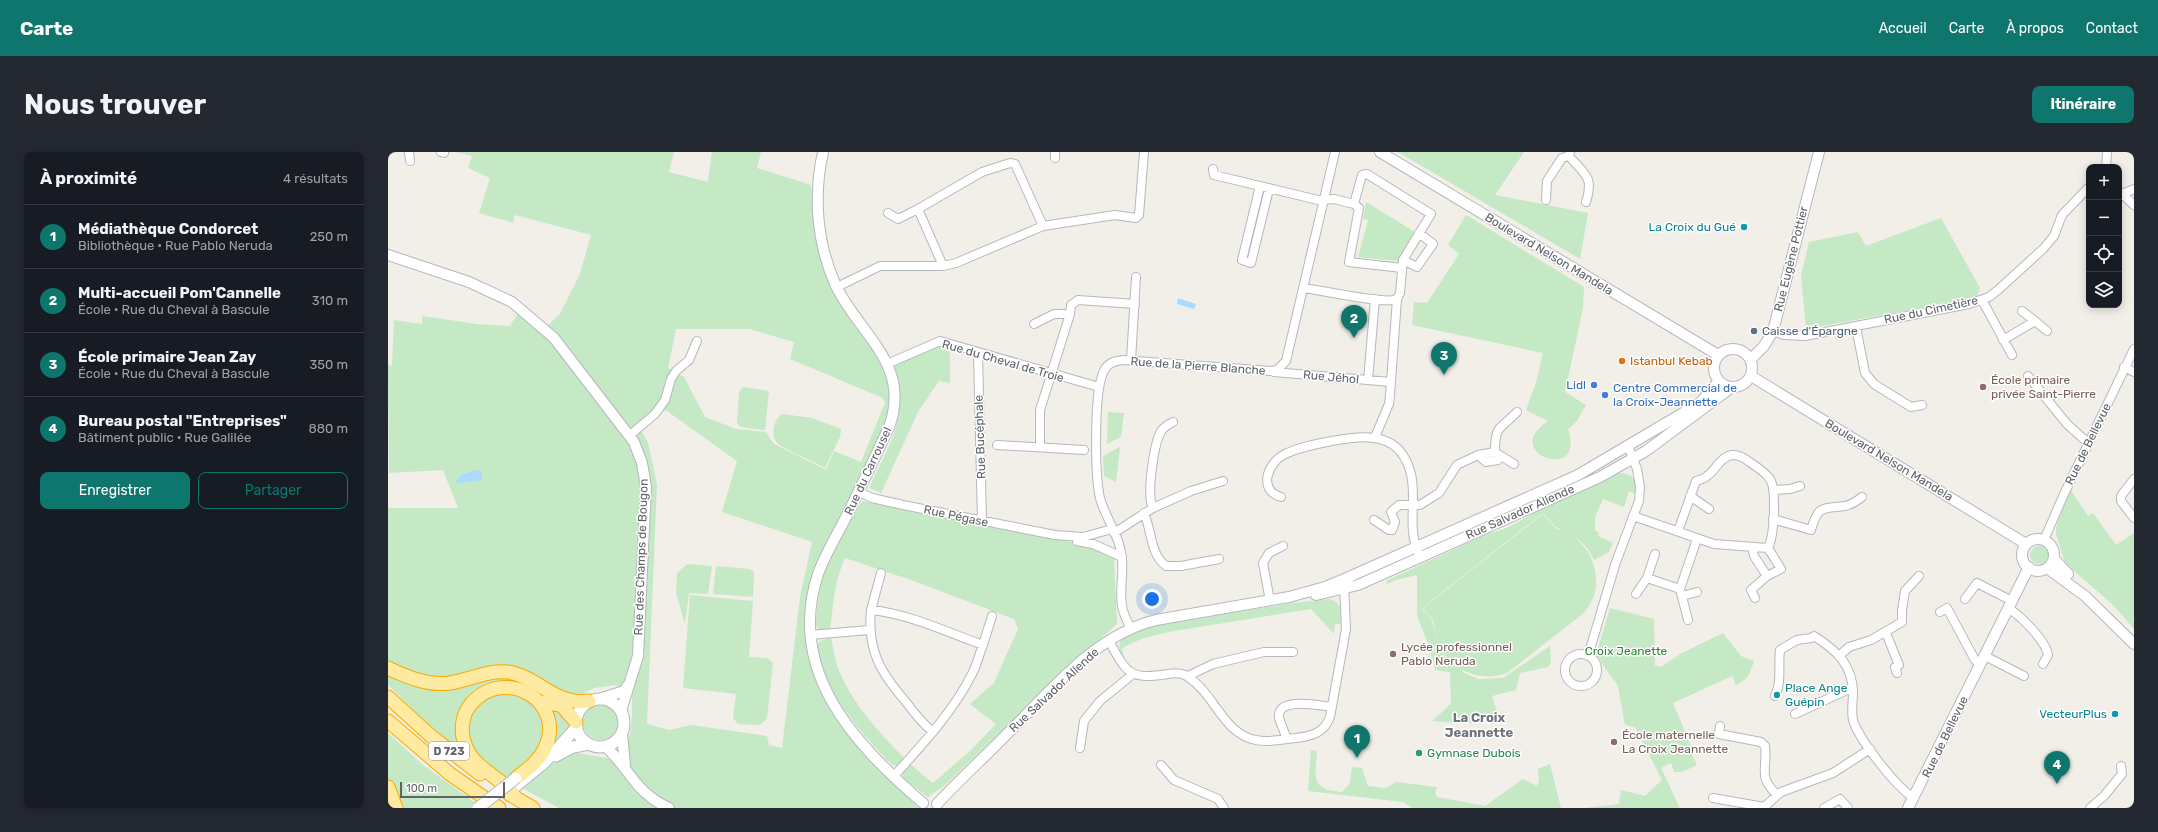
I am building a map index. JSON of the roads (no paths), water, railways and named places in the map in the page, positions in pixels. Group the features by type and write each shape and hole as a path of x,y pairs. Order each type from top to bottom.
{"highway":[{"path":"388,668 403,675 434,683 450,683 486,674 507,672 533,680 559,696 574,701 596,700"},
{"path":"539,702 548,719 550,734 544,750 512,791 482,769 469,753 464,741 464,718 469,706 475,700 494,688 508,686 520,689 539,702 561,705 576,724"},
{"name":"D 723","path":"388,697 452,754 519,783 533,808"},
{"name":"D 723","path":"388,721 450,774 499,808"},
{"path":"388,787 396,808"}],"main road":[{"path":"487,808 545,762 573,747 589,744 605,746 615,742 622,734 624,725 621,711 615,704 596,700 581,708 576,724 545,762"},
{"path":"576,724 581,737 589,744"},
{"path":"478,808 519,783"}],"street":[{"path":"409,152 410,161"},
{"name":"Rue du Carrousel","path":"823,152 818,184 818,216 825,254 837,287 850,310 878,346 887,364 895,395 894,415 859,492 819,573 812,599 810,635 816,667 830,700 852,732 921,806"},
{"path":"837,287 880,266 942,266 956,263 995,248 1044,226 1114,215 1136,218 1139,215 1144,152"},
{"name":"Rue de la Pierre Blanche","path":"1131,629 1122,606 1122,557 1119,541 1102,505 1097,475 1099,387 1104,370 1109,364 1123,360 1131,360 1271,371 1277,370 1286,361 1336,152"},
{"name":"Boulevard Nelson Mandela","path":"1380,152 1718,355"},
{"name":"Rue Eugène Pottier","path":"1750,359 1764,346 1772,331 1819,152"},
{"path":"2106,164 2107,152"},
{"path":"1546,200 1547,181 1562,158 1570,154 1590,180 1590,188 1586,202"},
{"path":"888,213 898,219 982,172 1010,163 1017,167 1044,226"},
{"path":"1213,169 1214,175 1269,189 1324,200 1334,199 1354,204 1359,208 1359,216 1349,262 1403,264 1417,267 1433,244 1419,233"},
{"path":"1354,204 1362,175 1366,174 1431,214 1403,264 1400,293 1397,299 1389,404 1375,437"},
{"path":"1260,186 1242,260 1251,263 1269,189"},
{"path":"2122,192 2134,189"},
{"name":"Rue du Cimetière","path":"1772,331 1795,336 1856,327 1982,300 1998,290 2043,249 2054,236 2062,215 2086,191"},
{"path":"2122,195 2134,206"},
{"path":"918,209 942,266"},
{"name":"Rue des Champs de Bougon","path":"388,255 469,282 512,302 554,338 630,435 640,456 646,487 638,656 632,681 621,711"},
{"path":"1131,360 1136,277"},
{"path":"1304,288 1390,301 1397,299"},
{"path":"1368,380 1375,299"},
{"path":"1040,447 1040,410 1070,314 1071,305 1078,300 1135,304"},
{"path":"1982,300 2012,355"},
{"path":"2022,310 2047,331"},
{"path":"1034,324 1054,314 1070,314"},
{"path":"2003,340 2035,321"},
{"path":"1856,327 1865,373 1874,384 1910,407 1922,405"},
{"path":"630,435 655,414 665,400 671,379 676,371 689,360 697,341"},
{"name":"Rue du Cheval de Troie","path":"887,364 940,341 1099,387"},
{"path":"1735,348 1744,352 1750,359 1753,367 1751,376 1742,385 1732,387 1719,381 1714,368 1718,355 1726,350 1735,348"},
{"name":"Rue de Bellevue","path":"2044,540 2056,510 2134,349"},
{"name":"Rue Bucéphale","path":"978,353 982,521"},
{"path":"2124,367 2134,372"},
{"name":"Rue Jéhol","path":"1271,371 1391,382"},
{"name":"Boulevard Nelson Mandela","path":"1751,376 2026,544"},
{"path":"2028,376 2068,424 2088,443"},
{"name":"Rue Salvador Allende","path":"1344,584 1416,548 1578,475 1628,446 1666,421 1700,403 1719,381"},
{"name":"Rue Salvador Allende","path":"938,806 1064,678 1089,655 1109,641 1131,629 1156,620 1270,601 1325,587 1344,584 1420,558 1589,480 1600,477 1632,459 1732,387"},
{"path":"1498,454 1495,435 1497,430 1517,412"},
{"path":"1153,508 1150,491 1156,443 1162,430 1173,422"},
{"path":"1281,497 1270,491 1267,485 1267,475 1279,458 1310,445 1354,437 1375,437 1396,448 1407,464 1411,475 1412,530 1420,558"},
{"path":"997,445 1084,450"},
{"path":"1588,656 1616,562 1638,501 1640,487 1628,446"},
{"path":"1374,520 1389,530 1392,530 1395,522 1391,512 1393,510 1399,505 1420,505 1439,493 1457,465 1478,456 1498,454 1514,464"},
{"path":"1678,531 1696,481 1707,477 1721,461 1734,454 1739,455 1768,476 1774,490 1771,542 1768,548"},
{"path":"2134,479 2120,496 2121,501 2134,518"},
{"name":"Rue Pégase","path":"859,492 872,498 982,521 1055,535 1083,537 1113,531 1153,508 1191,491 1223,481"},
{"path":"1774,490 1790,489 1800,486"},
{"path":"1690,496 1709,509"},
{"path":"1773,520 1811,530 1815,515 1824,507 1846,506 1859,499"},
{"path":"1144,513 1156,554 1166,566 1181,566 1219,559"},
{"path":"1633,516 1714,544 1768,548"},
{"name":"Rue Pégase","path":"1055,535 1065,539 1093,544 1122,557"},
{"path":"1688,620 1681,592 1697,539"},
{"path":"2051,564 2054,550 2044,540 2036,539 2026,544 2023,550 2023,559 2029,568 2037,570 2051,564 2058,566 2120,620 2134,635"},
{"path":"1270,601 1263,563 1269,553 1283,546"},
{"path":"1752,547 1754,556 1767,576"},
{"path":"1755,598 1751,590 1767,576 1781,568 1768,548"},
{"path":"1636,594 1647,578 1655,554"},
{"path":"2051,564 2134,644"},
{"name":"Rue de Bellevue","path":"1908,808 2029,568"},
{"path":"880,573 871,610 869,630 873,650 886,679 933,732"},
{"path":"1840,656 1849,647 1871,640 1886,633 1902,622 1905,591 1919,576"},
{"path":"1647,578 1681,592 1697,592"},
{"path":"1965,599 1977,583 2010,604 2017,614 2047,647 2048,655 2043,664"},
{"path":"1109,641 1124,667 1133,674 1146,677 1172,673 1188,676 1204,692 1232,727 1241,734 1261,741 1310,736 1317,733 1328,724 1332,707 1346,629 1344,584"},
{"path":"1940,612 1947,608 1975,660 1983,660 2024,676"},
{"path":"871,610 888,613 926,624 983,645"},
{"path":"894,777 933,732 973,673 992,616"},
{"path":"810,635 869,630"},
{"path":"1886,633 1899,665 1894,667 1897,673"},
{"path":"1775,696 1780,686 1778,665 1780,650 1797,640 1811,638 1814,636 1829,646 1848,666 1853,689 1853,721 1857,731 1902,790 1914,798"},
{"path":"1188,676 1212,664 1264,652 1294,652"},
{"path":"1576,655 1588,656 1596,665 1597,675 1588,685 1576,686 1566,677 1566,664 1576,655"},
{"path":"1080,748 1084,721 1100,701 1133,674"},
{"path":"596,700 624,690 632,681"},
{"path":"1795,714 1849,689 1853,689"},
{"path":"1286,738 1279,718 1279,714 1285,707 1295,703 1332,707"},
{"path":"1720,726 1718,734 1761,742 1765,746 1764,777 1766,784 1776,795"},
{"path":"622,734 624,763 632,779"},
{"path":"605,746 616,756 632,779 651,798 669,808"},
{"path":"1713,798 1763,807 1776,795 1794,786 1832,773 1870,749"},
{"path":"1162,765 1174,780 1218,799 1224,808"},
{"path":"2090,808 2112,787 2122,774 2121,766"},
{"path":"1824,808 1840,799 1848,808"},
{"path":"921,806 929,801 938,806"}],"water":[{"path":"1178,298 1196,304 1194,309 1177,304"},
{"path":"477,470 482,472 482,480 459,483 456,481 461,475"}],"place":[{"name":"La Croix du Gué","path":"1744,227"},
{"name":"Caisse d'Épargne","path":"1754,331"},
{"name":"Multi-accueil Pom'Cannelle","path":"1354,338"},
{"name":"Istanbul Kebab","path":"1622,361"},
{"name":"École primaire Jean Zay","path":"1444,375"},
{"name":"Lidl","path":"1594,385"},
{"name":"École primaire privée Saint-Pierre","path":"1983,387"},
{"name":"Centre Commercial de la Croix-Jeannette","path":"1605,395"},
{"name":"Lycée professionnel Pablo Neruda","path":"1393,654"},
{"name":"Place Ange Guépin","path":"1777,695"},
{"name":"VecteurPlus","path":"2115,714"},
{"name":"École maternelle La Croix Jeannette","path":"1614,742"},
{"name":"Gymnase Dubois","path":"1419,753"},
{"name":"Médiathèque Condorcet","path":"1357,758"},
{"name":"Bureau postal \"Entreprises\"","path":"2057,784"}],"district":[{"name":"La Croix Jeannette","path":"1479,724"}],"park label":[{"name":"Croix Jeanette","path":"1626,651"}]}
